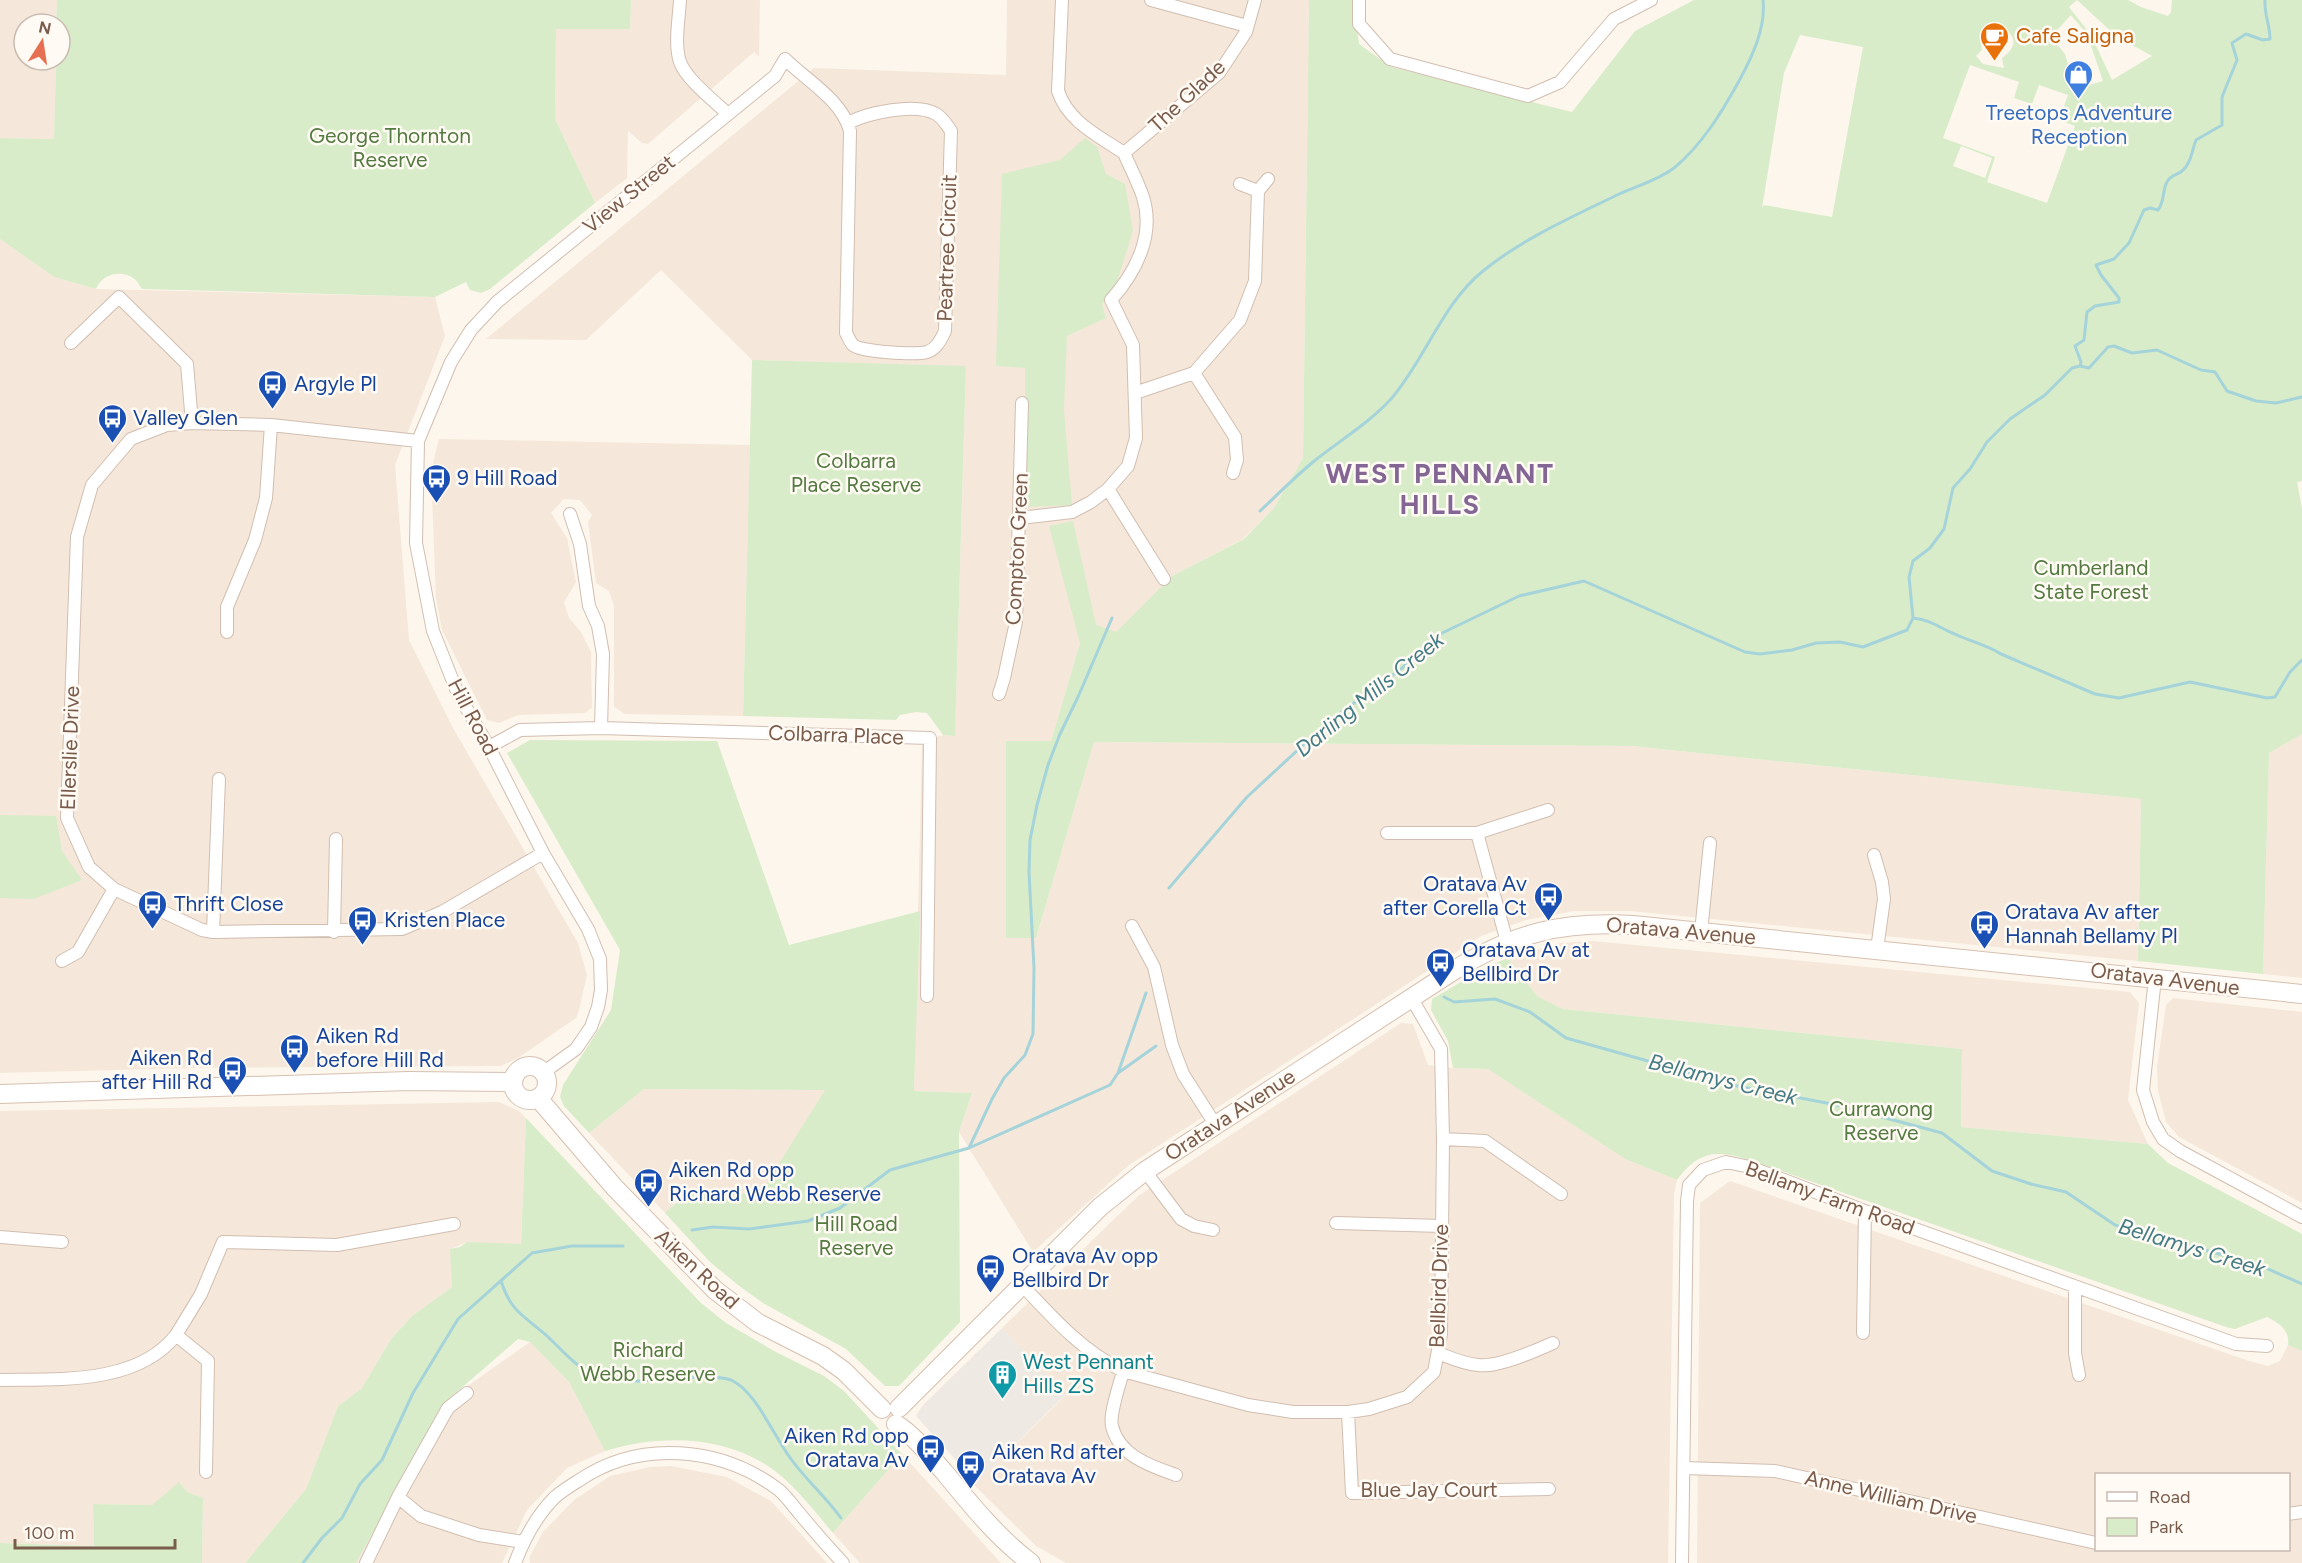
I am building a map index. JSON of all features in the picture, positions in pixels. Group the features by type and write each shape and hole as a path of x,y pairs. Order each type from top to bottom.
{"street":[{"path":"680,0 678,51 680,62 687,73 728,114"},
{"path":"1020,518 1072,512 1091,502 1108,489 1128,466 1136,438 1133,345 1111,300 1136,266 1147,233 1144,199 1124,153 1076,121 1062,104 1058,91 1062,0"},
{"path":"1151,0 1247,26"},
{"name":"The Glade","path":"1124,153 1219,73 1246,32 1255,0"},
{"path":"1359,0 1359,24 1390,59 1528,96 1560,82 1614,20 1652,0"},
{"name":"View Street","path":"471,330 505,295 775,76 785,58 802,76 821,90 848,123"},
{"name":"Peartree Circuit","path":"921,108 934,112 944,120 951,131 945,331 936,347 927,352 861,350 852,345 846,333 850,131 848,123 861,116 921,108"},
{"path":"1136,393 1194,373 1240,320 1255,281 1258,191 1268,179"},
{"path":"1240,184 1258,191"},
{"path":"71,343 119,297 187,364 192,423"},
{"name":"Hill Road","path":"471,330 451,362 417,441 416,543 433,631 458,694 489,747 543,853 595,942 602,976 598,1007 591,1027 576,1049 544,1072"},
{"path":"1194,373 1235,437 1237,460 1233,473"},
{"name":"Compton Green","path":"999,694 1016,622 1022,403"},
{"name":"Ellerslie Drive","path":"417,441 271,425 192,423 166,425 131,439 92,485 77,537 67,818 89,867 114,889 202,930 213,932 334,932 402,929 441,912 543,853"},
{"path":"228,632 227,607 255,540 266,498 271,425"},
{"path":"1108,489 1164,579"},
{"path":"570,514 580,544 589,606 598,626 603,654 601,728"},
{"name":"Colbarra Place","path":"489,747 520,730 601,728 930,738 927,996"},
{"path":"213,932 219,779"},
{"path":"1387,833 1477,833 1548,810"},
{"path":"1477,833 1507,942"},
{"path":"334,932 336,839"},
{"path":"1701,932 1710,843"},
{"path":"1874,855 1882,882 1884,899 1877,949"},
{"path":"62,961 78,952 114,889"},
{"name":"Oratava Avenue","path":"892,1414 1107,1201 1145,1171 1475,957 1507,942 1561,926 1624,924 2302,994"},
{"path":"1132,926 1154,967 1172,1045 1183,1074 1215,1124"},
{"path":"2155,978 2143,1090 2154,1122 2163,1139 2180,1151 2302,1217"},
{"name":"Bellbird Drive","path":"1022,1286 1084,1348 1123,1371 1248,1405 1293,1412 1348,1412 1369,1409 1407,1397 1434,1372 1441,1334 1443,1139 1441,1049 1412,999"},
{"path":"526,1066 538,1068 544,1072 547,1085 546,1090 538,1098 525,1099 515,1090 513,1083 517,1073 526,1066"},
{"path":"0,1094 408,1081 513,1083"},
{"name":"Aiken Road","path":"538,1098 615,1188 715,1290 758,1323 823,1356 844,1371 892,1414 995,1530 1031,1563"},
{"path":"1443,1139 1485,1142 1561,1194"},
{"name":"Bellamy Farm Road","path":"1682,1563 1687,1201 1689,1185 1694,1177 1703,1170 1726,1162 1750,1167 1865,1212 2236,1344 2267,1346"},
{"path":"1145,1171 1181,1219 1194,1226 1213,1230"},
{"path":"1863,1333 1865,1212"},
{"path":"1336,1223 1442,1226"},
{"path":"0,1380 97,1377 140,1364 176,1335 201,1294 223,1242 337,1245 454,1224"},
{"path":"0,1237 62,1242"},
{"path":"2075,1287 2075,1353 2079,1375"},
{"path":"176,1335 208,1361 206,1472"},
{"path":"1438,1353 1480,1366 1522,1356 1553,1343"},
{"path":"1123,1371 1111,1425 1122,1446 1142,1462 1176,1475"},
{"path":"366,1563 398,1497 448,1408 467,1393"},
{"name":"Blue Jay Court","path":"1348,1412 1352,1493 1549,1489"},
{"path":"515,1563 523,1542 537,1519 556,1496 586,1475 617,1460 653,1453 688,1453 724,1460 753,1474 781,1491 843,1563"},
{"name":"Anne William Drive","path":"1684,1468 1775,1471 2095,1543"},
{"path":"398,1497 421,1516 479,1535 523,1542"}],"shaded area":[{"path":"0,0 57,0 56,12 12,12 12,72 56,72 54,139 0,138"},
{"path":"631,0 760,0 759,57 754,52 648,144 642,143 628,131 627,178 595,203 555,119 556,29 630,29"},
{"path":"1007,0 1309,0 1303,458 1274,508 1243,539 1172,576 1116,632 1080,643 1051,741 1036,938 1094,742 1632,746 2141,799 2138,961 1630,911 1574,911 1526,920 1481,936 1129,1165 1033,1252 959,1132 972,1093 914,1091 922,741 943,735 955,736 966,367 752,360 661,270 586,340 486,339 814,68 1006,75"},
{"path":"0,239 54,277 96,289 435,297 445,336 395,465 409,640 453,728 578,943 587,975 576,1018 518,1058 501,1066 192,1068 0,1073"},
{"path":"439,439 750,445 743,716 625,714 614,707 614,606 609,591 596,583 588,522 592,515 580,500 564,499 551,513 567,538 576,582 564,602 569,618 581,632 591,652 592,708 585,713 518,715 499,723 487,720 442,630 436,598 431,471"},
{"path":"2302,734 2302,978 2263,974 2269,753"},
{"path":"1593,941 2130,992 2139,1003 2128,1100 2148,1144 1961,1127 1962,1049 1563,1009 1537,996 1508,958 1560,943"},
{"path":"2173,998 2302,1012 2302,1203 2179,1137 2166,1122 2158,1091 2157,1067 2166,1005"},
{"path":"1401,1023 1413,1024 1428,1065 1488,1069 1625,1159 1677,1180 1674,1195 1668,1563 1066,1563 1036,1546 974,1485 1065,1396 1002,1328 1138,1196"},
{"path":"644,1089 826,1090 758,1197 731,1190 678,1200 665,1213 589,1133"},
{"path":"499,1102 519,1111 526,1118 521,1245 467,1242 451,1249 452,1287 412,1316 391,1339 362,1388 338,1406 306,1489 245,1563 202,1563 203,1498 187,1492 152,1505 93,1504 94,1546 0,1543 0,1111"},
{"path":"1730,1181 2249,1361 2268,1366 2280,1361 2288,1345 2302,1351 2302,1563 1697,1563 1700,1203"},
{"path":"1002,1328 1065,1395 974,1485 954,1458 916,1416 923,1405"},
{"path":"530,1342 569,1382 605,1451 567,1468 527,1510 502,1563 356,1563 445,1402"},
{"path":"902,1454 1001,1563 860,1563 833,1533"},
{"path":"671,1466 727,1477 771,1501 827,1563 530,1563 529,1558 543,1532 574,1500 610,1476 650,1467"}],"green space":[{"name":"George Thornton Reserve","path":"57,0 631,0 630,29 556,29 555,119 595,203 490,289 481,293 470,290 466,282 435,297 142,289 137,281 122,274 106,277 96,289 54,277 0,239 0,138 54,139 56,72 72,72 72,12 56,12"},
{"name":"Cumberland State Forest","path":"1309,0 1353,0 1359,44 1391,67 1572,112 1635,31 1694,0 2077,0 2128,0 2168,16 2171,12 2172,0 2302,0 2302,481 2297,482 2302,508 2302,734 2269,753 2263,974 2138,961 2141,799 1632,746 1094,742 1036,938 1006,938 1006,741 1051,741 1080,643 1049,526 1073,521 1096,625 1116,632 1172,576 1244,539 1274,508 1303,458","holes":["2077,0 2116,36 2152,56 2112,80 2091,35 2069,7","2071,15 2087,34 2103,81 2075,89 2065,54 2051,37","2000,25 2012,37 2013,45 2002,58 2004,68 1983,64 1976,56 1982,50 1980,37 1986,27","1800,35 1863,47 1832,217 1764,205 1762,208 1784,73","1970,65 2019,82 2014,98 2032,104 2039,85 2068,95 2059,120 2075,126 2047,203 1987,182 1995,157 1943,138","1961,146 1992,158 1985,178 1953,166"]},
{"path":"1085,138 1097,147 1106,174 1125,184 1133,231 1115,288 1102,304 1106,318 1067,336 1064,410 1072,505 1025,507 1025,368 996,366 1002,174 1060,160"},
{"name":"Colbarra Place Reserve","path":"752,360 966,366 955,736 943,735 927,713 916,712 900,715 896,720 743,716"},
{"name":"Hill Road Reserve","path":"530,740 717,741 789,945 920,911 914,1091 972,1093 959,1132 960,1322 899,1386 885,1386 846,1349 763,1303 738,1285 710,1262 665,1213 687,1196 708,1190 719,1189 758,1197 825,1090 644,1089 589,1133 564,1106 560,1097 563,1085 611,1010 620,950 507,753"},
{"path":"0,815 56,816 62,851 82,880 34,899 0,898"},
{"name":"Currawong Reserve","path":"1508,958 1537,996 1563,1009 1962,1049 1961,1127 2148,1144 2168,1163 2302,1234 2302,1351 2288,1345 2285,1331 2267,1317 2235,1329 2226,1327 1750,1160 1728,1155 1709,1155 1693,1163 1677,1180 1625,1159 1488,1069 1453,1068 1448,1041 1431,1010 1432,999 1488,966"},
{"name":"Richard Webb Reserve","path":"526,1118 701,1303 726,1323 824,1376 844,1391 902,1454 833,1533 780,1475 740,1452 719,1445 673,1440 627,1445 605,1451 569,1382 530,1342 518,1339 445,1402 356,1563 245,1563 306,1489 338,1406 362,1388 391,1339 412,1316 452,1287 450,1249 460,1247 467,1242 521,1244"},
{"path":"179,1482 187,1492 203,1498 202,1563 0,1563 0,1543 94,1546 93,1504 152,1505"}],"waterway":[{"path":"1260,511 1306,468 1391,399 1403,384 1456,299 1483,271 1514,249 1565,220 1661,176 1674,168 1694,149 1711,128 1744,72 1760,32 1763,0"},
{"path":"1913,618 1909,577 1913,561 1930,548 1944,529 1953,488 1970,469 1987,442 2010,419 2045,395 2072,368 2080,366 2081,362 2075,346 2084,340 2087,312 2095,306 2119,302 2119,298 2096,265 2114,259 2129,243 2144,210 2150,208 2158,210 2168,180 2187,165 2196,140 2222,125 2222,97 2237,60 2232,43 2246,34 2263,40 2270,39 2265,0"},
{"path":"2080,366 2089,368 2108,347 2114,346 2132,353 2157,350 2201,370 2215,372 2227,391 2256,401 2276,403 2302,397"},
{"name":"Darling Mills Creek","path":"1169,888 1247,797 1328,722 1401,669 1434,637 1519,596 1584,581 1745,652 1760,654 1792,650 1816,643 1840,642 1863,647 1907,630 1913,618"},
{"path":"969,1148 992,1099 1004,1078 1025,1055 1033,1034 1034,968 1029,872 1030,840 1048,765 1112,618"},
{"path":"1913,618 1932,623 2095,694 2119,698 2190,682 2267,698 2275,697 2290,672 2302,660"},
{"name":"Darling Mills Creek","path":"692,1230 713,1227 749,1229 808,1221 840,1208 890,1170 969,1148 1110,1085 1118,1073 1146,993"},
{"name":"Bellamys Creek","path":"1444,997 1454,1002 1495,999 1530,1012 1566,1038 1737,1086 1837,1105 1942,1133 1992,1171 2031,1184 2066,1192 2115,1225 2259,1265 2302,1284"},
{"name":"Bellamys Creek","path":"1118,1073 1156,1046"},
{"name":"Darling Mills Creek","path":"303,1563 322,1538 342,1518 360,1484 382,1460 413,1393 458,1319 532,1253 572,1246 623,1246"},
{"path":"501,1281 509,1300 519,1312 573,1361 591,1373 604,1378 632,1381 718,1377 731,1380 740,1386 749,1394 764,1415 797,1467 841,1518"}],"place":[{"name":"Cafe Saligna","path":"1995,62"},
{"name":"Treetops Adventure Reception","path":"2079,100"},
{"name":"Argyle Pl","path":"273,410"},
{"name":"Valley Glen","path":"112,444"},
{"name":"9 Hill Road","path":"436,504"},
{"name":"Oratava Av after Corella Ct","path":"1548,922"},
{"name":"Thrift Close","path":"153,930"},
{"name":"Kristen Place","path":"363,946"},
{"name":"Oratava Av after Hannah Bellamy Pl","path":"1984,950"},
{"name":"Oratava Av at Bellbird Dr","path":"1441,988"},
{"name":"Aiken Rd before Hill Rd","path":"295,1074"},
{"name":"Aiken Rd after Hill Rd","path":"233,1096"},
{"name":"Aiken Rd opp Richard Webb Reserve","path":"648,1208"},
{"name":"Oratava Av opp Bellbird Dr","path":"991,1294"},
{"name":"West Pennant Hills ZS","path":"1002,1400"},
{"name":"Aiken Rd opp Oratava Av","path":"930,1474"},
{"name":"Aiken Rd after Oratava Av","path":"971,1490"}],"district":[{"name":"WEST PENNANT HILLS","path":"1440,490"}]}
